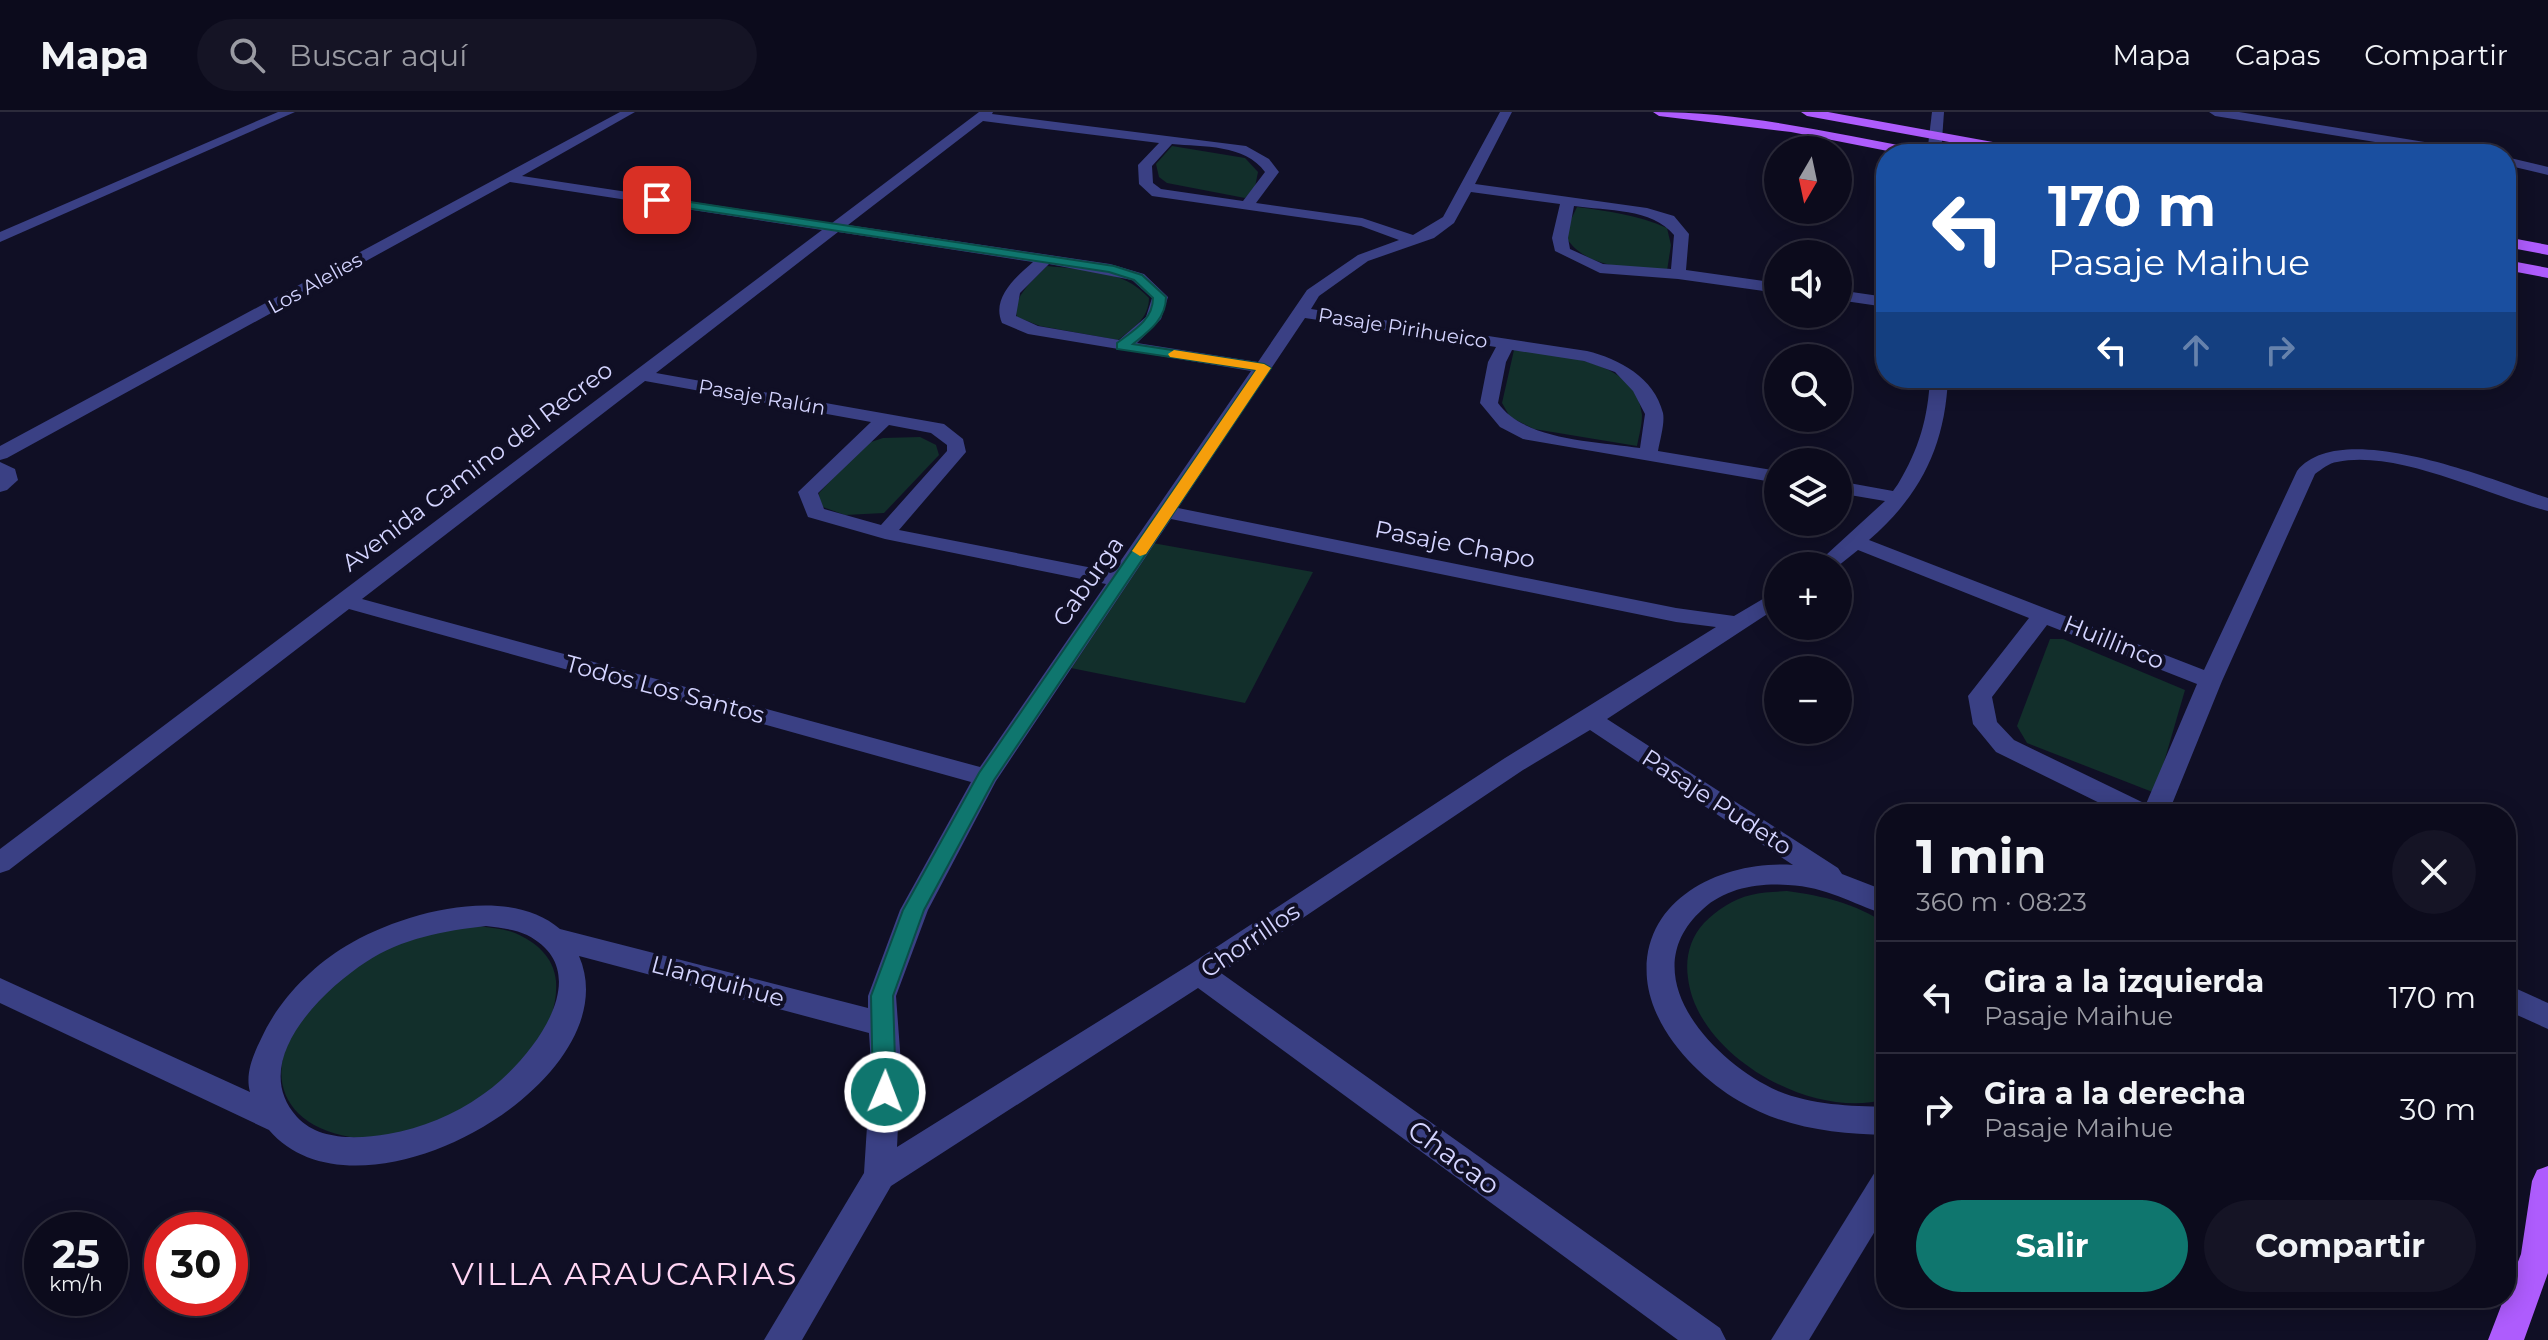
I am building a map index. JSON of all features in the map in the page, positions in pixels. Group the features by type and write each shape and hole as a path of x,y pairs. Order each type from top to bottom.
{"main road":[{"path":"1659,112 1791,128 1876,145"},
{"path":"1807,112 1984,144"},
{"path":"2516,244 2548,250"},
{"path":"2516,267 2548,273"},
{"path":"2506,1340 2538,1254 2548,1181"}],"street":[{"path":"0,237 289,112"},
{"name":"Los Alelies","path":"0,454 629,112"},
{"name":"Caburga","path":"880,1176 886,1064 882,996 914,910 986,777 1313,293 1363,258 1429,235 1449,220 1506,112"},
{"path":"1935,144 1938,112"},
{"path":"2215,112 2412,144"},
{"path":"984,114 1238,149 1256,155 1268,164 1272,172 1247,205"},
{"name":"Avenida Camino del Recreo","path":"0,863 984,114"},
{"path":"1169,140 1145,165 1146,184 1157,193 1376,225 1413,241"},
{"path":"2516,163 2548,171"},
{"path":"508,178 1110,269 1138,277 1160,297 1160,310 1145,328 1122,346"},
{"path":"1468,187 1622,207 1669,219 1682,234 1678,274"},
{"path":"1568,200 1560,238 1563,251 1600,268 1678,274 1764,286"},
{"path":"1046,259 1008,299 1005,310 1008,319 1034,330 1264,368"},
{"path":"1852,297 1876,301"},
{"name":"Pasaje Pirihueico","path":"1301,312 1587,356 1621,368 1641,389 1654,414 1648,455"},
{"name":"Pasaje Pirihueico","path":"1506,344 1497,362 1489,403 1499,419 1530,435 1764,475"},
{"name":"Pasaje Ralún","path":"639,375 937,428 956,443 957,452 885,533"},
{"path":"1842,552 1901,498 1917,474 1936,429 1938,388"},
{"path":"885,419 808,492 815,513 885,533 1120,580"},
{"path":"2159,804 2210,681 2307,471 2331,457 2355,454 2407,462 2548,505"},
{"path":"0,468 8,473 8,480 0,486"},
{"path":"1852,489 1901,498"},
{"name":"Pasaje Chapo","path":"1166,512 1676,615 1736,623"},
{"path":"1855,542 2043,614"},
{"name":"Todos Los Santos","path":"344,601 986,777"},
{"name":"Chorrillos","path":"782,1340 880,1176 1199,973 1514,764 1590,719 1764,606"},
{"name":"Huillinco","path":"2124,804 2005,746 1985,724 1980,696 2043,614 2210,681"},
{"name":"Pasaje Pudeto","path":"1590,719 1844,885 1876,899"},
{"name":"Pasaje Pudeto","path":"1844,885 1797,874 1752,874 1714,885 1683,906 1665,935 1660,972 1671,1011 1698,1049 1737,1084 1787,1109 1841,1121 1876,1121"},
{"path":"0,990 275,1118 303,1141 343,1151 381,1148 445,1132 494,1104 533,1070 560,1032 572,995 569,964 552,938 523,921 486,915 441,920 398,933 355,954 306,995 287,1017 268,1053 264,1088 275,1118"},
{"name":"Llanquihue","path":"552,938 883,1024"},
{"name":"Chacao","path":"1199,973 1708,1340"},
{"path":"2516,1001 2548,1017"},
{"path":"1789,1340 1876,1199"}],"green space":[{"path":"1172,146 1245,158 1258,172 1255,187 1245,198 1167,183 1159,177 1156,164"},
{"path":"1577,207 1634,217 1667,228 1671,245 1667,271 1623,267 1583,254 1564,234"},
{"path":"1047,266 1089,270 1127,281 1149,298 1146,311 1134,327 1118,340 1040,326 1017,317 1017,302"},
{"path":"1514,350 1592,363 1626,382 1637,396 1642,415 1637,446 1534,429 1510,417 1502,403"},
{"path":"920,437 936,445 939,455 884,513 845,515 820,506 819,493 865,444 883,438"},
{"path":"1147,542 1313,572 1245,703 1061,666"},
{"path":"2050,639 2063,639 2185,690 2155,793 2027,743 2017,726"},
{"path":"1787,891 1813,895 1876,918 1876,1100 1857,1103 1826,1100 1794,1091 1763,1076 1735,1056 1712,1033 1696,1006 1687,963 1699,929 1726,906 1760,893"},
{"path":"480,926 511,932 530,941 543,951 555,972 552,1013 537,1044 514,1072 484,1096 451,1116 416,1130 381,1138 350,1137 326,1131 294,1109 285,1094 281,1076 283,1058 302,1017 321,995 359,963 387,947 432,933"}],"slow traffic":[{"path":"1140,551 1264,368 1174,354"}],"district":[{"name":"VILLA ARAUCARIAS","path":"625,1273"}],"route":[{"path":"657,200 1110,269 1138,277 1160,297 1160,310 1145,328 1122,346 1264,368 986,777 914,910 882,996 885,1092"}]}
